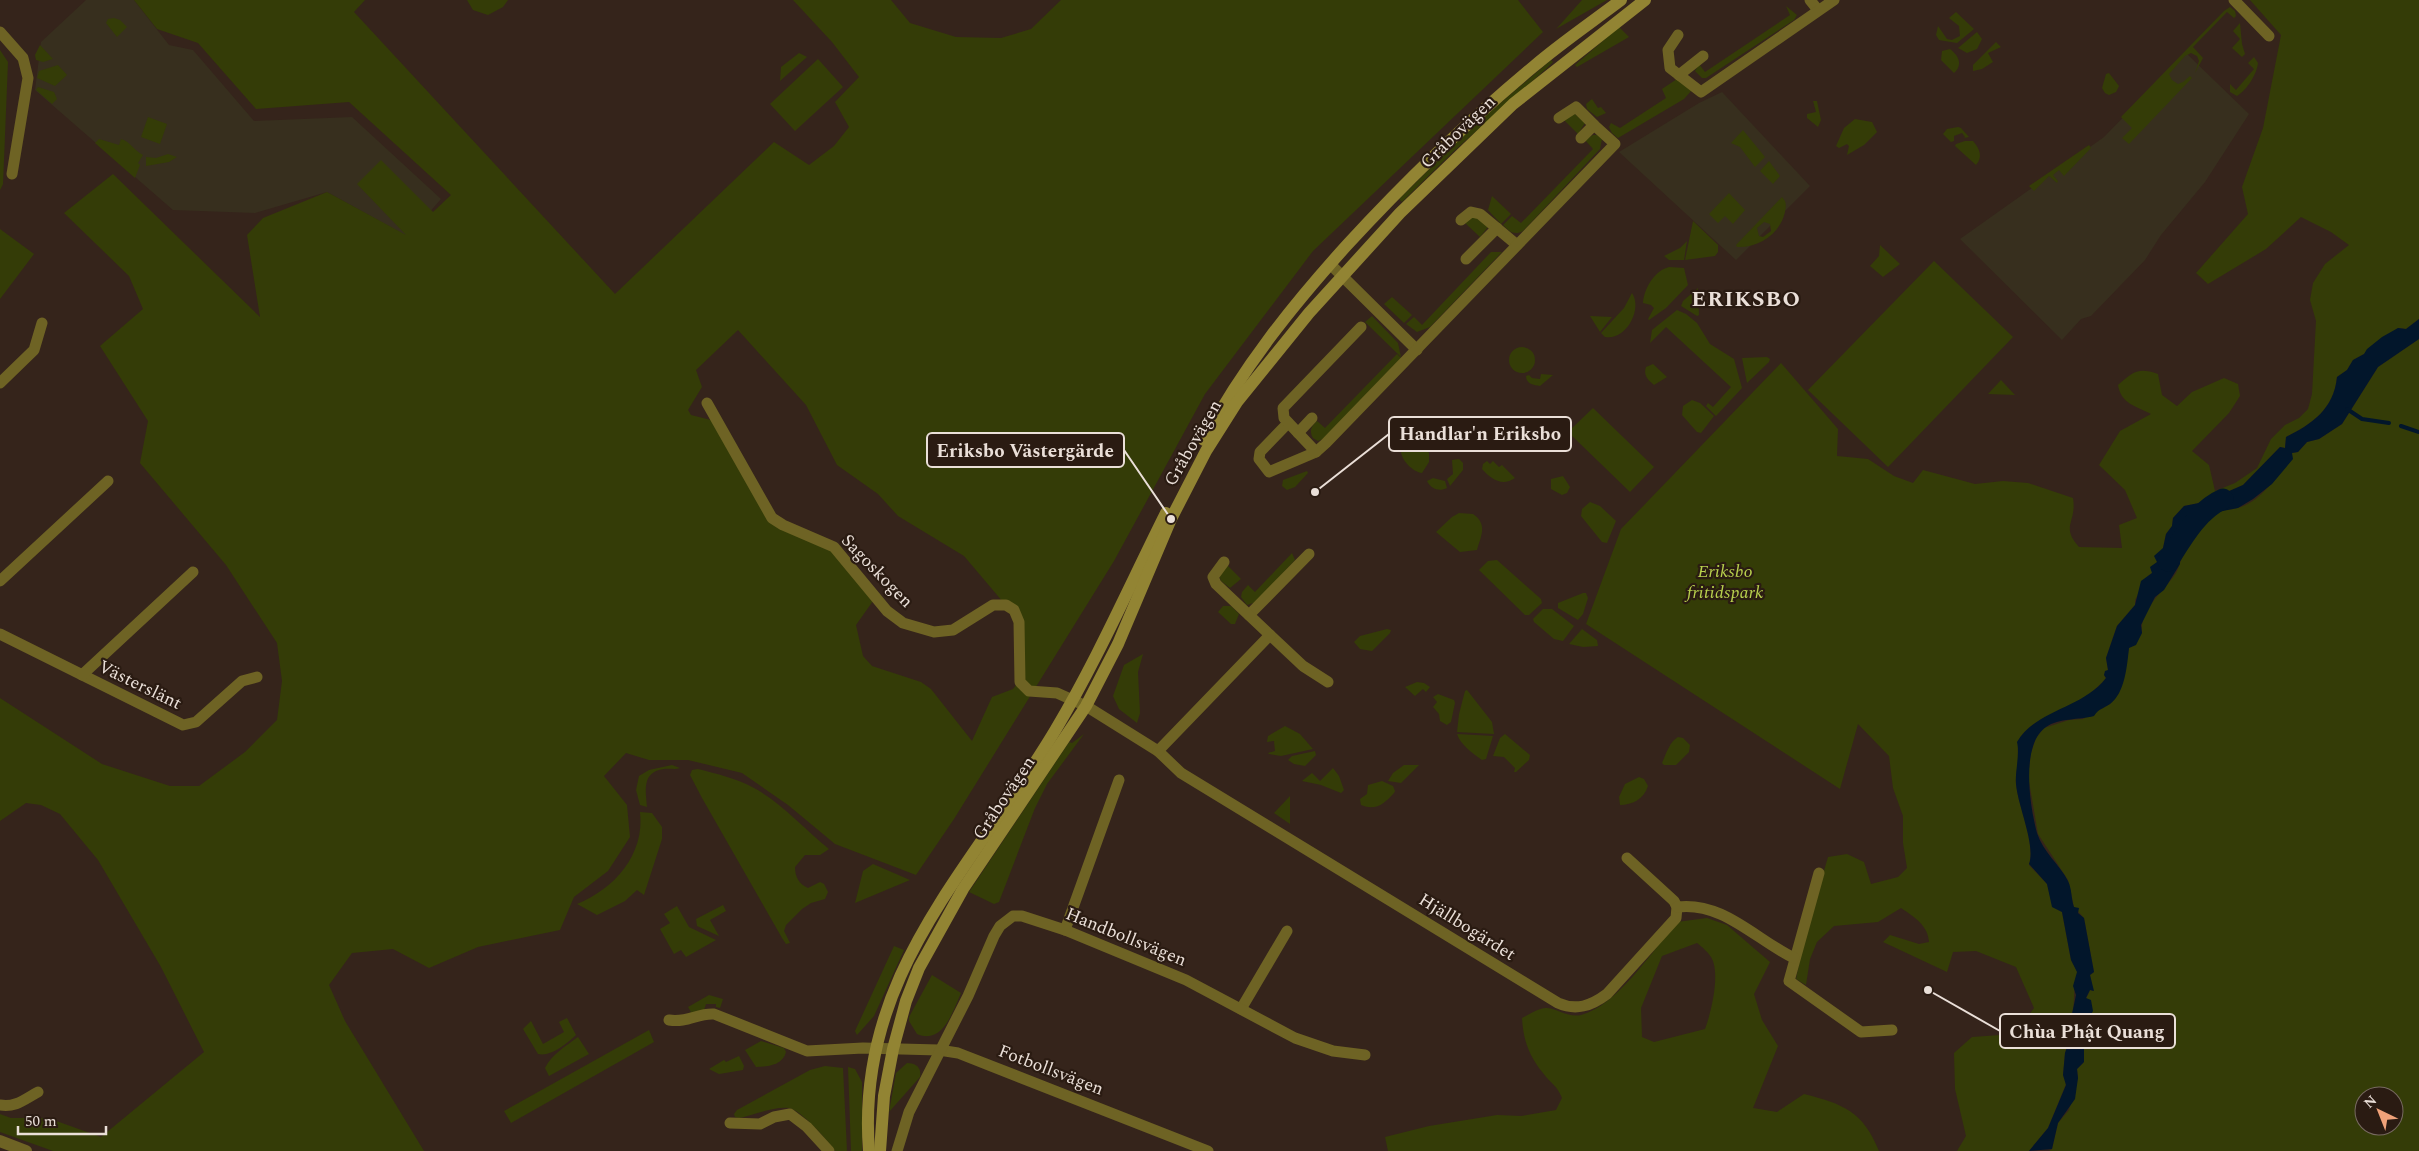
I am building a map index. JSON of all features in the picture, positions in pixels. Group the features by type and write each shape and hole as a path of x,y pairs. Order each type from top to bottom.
{"main road":[{"name":"Gråbovägen","path":"869,1151 868,1086 875,1048 885,1011 916,940 1018,788 1072,699 1192,462 1234,386 1290,310 1369,221 1458,133 1535,66 1621,0"},
{"name":"Gråbovägen","path":"880,1151 883,1105 893,1049 909,993 944,919 1086,706 1118,644 1171,519 1206,451 1237,402 1262,368 1400,213 1513,104 1639,2"}],"street":[{"path":"1810,0 1818,10"},
{"path":"1678,35 1668,50 1670,68 1700,92 1834,0"},
{"path":"2234,0 2269,36"},
{"path":"0,32 23,58 28,78 12,174"},
{"path":"1679,75 1703,56"},
{"path":"1288,423 1260,452 1259,459 1269,472 1316,452 1615,144 1576,107 1560,118"},
{"path":"1581,138 1594,125"},
{"path":"1461,220 1471,212 1480,214 1517,246"},
{"path":"1466,259 1497,228"},
{"path":"1330,264 1417,350"},
{"path":"0,383 34,350 42,322"},
{"path":"1316,452 1284,418 1283,408 1361,326"},
{"name":"Sagoskogen","path":"707,403 772,518 798,532 834,547 893,617 917,628 934,632 944,631 960,628 993,605 1006,605 1014,610 1019,622 1020,682 1029,691 1057,693 1072,699"},
{"path":"1298,433 1312,418"},
{"path":"0,582 108,481"},
{"path":"1249,615 1309,554"},
{"path":"1224,562 1213,577 1216,584 1304,666 1328,682"},
{"name":"Västerslänt","path":"82,675 193,572"},
{"name":"Västerslänt","path":"0,634 183,725 196,722 242,681 257,677"},
{"path":"1158,752 1270,635"},
{"name":"Hjällbogärdet","path":"1072,699 1158,752 1181,773 1534,989 1568,1007 1588,1005 1607,994 1676,918 1677,907"},
{"path":"1065,930 1119,780"},
{"path":"1627,858 1670,896 1677,907 1698,905 1726,916 1778,951 1794,958"},
{"path":"1819,874 1789,981 1861,1032 1892,1030"},
{"name":"Handbollsvägen","path":"897,1151 909,1112 968,996 994,936 1006,920 1013,916 1022,916 1065,930 1186,980 1295,1038 1332,1051 1365,1054"},
{"path":"1241,1009 1287,931"},
{"name":"Fotbollsvägen","path":"669,1020 681,1022 707,1014 714,1014 806,1051 875,1048 939,1050 958,1053 1208,1151"},
{"path":"0,1105 9,1107 38,1092"},
{"path":"730,1123 760,1124 774,1117 790,1114 807,1127 829,1151"},
{"path":"0,1141 26,1151"}],"shaded area":[{"path":"86,0 134,0 169,45 193,50 254,121 352,117 441,199 408,237 327,192 255,213 173,210 35,90 41,42"},
{"path":"2186,53 2249,114 2205,182 2161,235 2145,260 2091,316 2081,319 2062,340 1960,239 2104,137"},
{"path":"1722,92 1810,186 1736,260 1619,152 1699,103"}],"green space":[{"path":"134,0 365,0 354,12 615,294 774,142 809,165 834,146 849,127 835,102 859,77 832,42 793,0 891,0 910,23 956,37 1001,38 1031,29 1061,0 1518,0 1543,32 1313,251 1205,394 1114,561 954,819 916,875 835,844 788,805 742,773 688,760 649,760 626,753 604,776 627,805 630,837 608,871 574,897 560,930 478,947 429,968 393,949 352,953 329,985 345,1021 424,1151 53,1151 0,1132 0,1114 11,1118 48,1118 101,1137 204,1052 161,967 98,860 60,814 41,805 26,803 0,821 0,698 102,764 170,786 199,786 245,752 277,720 282,681 277,643 226,565 140,463 148,421 100,346 143,309 129,276 64,213 113,174 260,317 247,235 263,218 327,192 406,235 357,184 381,160 433,212 451,195 349,102 256,109 198,43 157,29","holes":["738,330 806,405 837,465 878,494 898,516 964,556 1014,615 1025,674 1013,689 992,697 972,741 931,689 921,682 872,666 863,656 856,625 873,601 830,548 767,517 711,420 691,415 688,410 702,387 696,370"]},
{"path":"467,0 508,0 503,7 488,15 473,10"},
{"path":"1582,0 1607,0 1556,29 1558,27"},
{"name":"Eriksbo fritidspark","path":"2250,0 2419,0 2419,319 2406,329 2398,328 2353,360 2347,370 2337,377 2331,398 2320,414 2305,427 2286,437 2285,448 2280,447 2243,485 2204,502 2184,506 2173,518 2172,526 2166,534 2163,548 2152,573 2148,576 2135,600 2135,605 2117,626 2106,658 2108,670 2104,675 2106,678 2083,699 2037,722 2020,738 2016,780 2017,793 2030,846 2031,856 2029,865 2047,884 2053,907 2062,912 2071,960 2078,972 2075,982 2072,1014 2075,1018 2069,1031 2070,1038 2065,1053 2063,1075 2066,1084 2048,1128 2029,1151 1957,1151 1966,1136 1955,1089 1954,1053 1972,1037 2015,1034 2034,1008 2016,967 1976,951 1953,952 1947,972 1883,942 1890,935 1919,944 1929,942 1923,926 1901,908 1878,922 1834,926 1817,942 1810,959 1806,985 1796,979 1804,939 1828,857 1847,854 1864,862 1871,884 1898,877 1907,868 1903,843 1903,816 1893,788 1889,756 1858,724 1840,789 1586,624 1621,529 1781,363 1838,429 1837,456 1868,459 1894,476 1913,483 1923,470 1975,484 2003,481 2028,483 2073,498 2074,506 2070,529 2073,540 2079,547 2122,548 2119,525 2137,518 2125,490 2099,465 2120,431 2151,414 2130,404 2120,391 2118,385 2136,372 2145,371 2158,374 2162,395 2177,406 2192,392 2224,378 2238,384 2240,396 2229,413 2192,451 2209,465 2215,491 2235,483 2257,468 2271,439 2285,425 2299,418 2308,409 2312,394 2316,321 2310,300 2313,283 2325,264 2349,245 2331,232 2301,217 2266,249 2208,284 2196,273 2248,214 2242,187 2263,128 2281,35"},
{"path":"1786,6 1797,15 1794,20 1706,78 1702,78 1695,71 1699,64 1705,72 1790,15"},
{"path":"2230,7 2235,11 2236,16 2234,18 2227,12 2193,47 2203,58 2195,73 2199,61 2197,56 2191,53 2185,56 2169,74 2172,80 2178,84 2190,76 2192,78 2129,144 2122,138 2132,128 2121,117"},
{"path":"1956,12 1974,29 1957,43 1939,40 1936,35 1938,26 1947,39 1952,40 1960,36 1959,26 1949,18"},
{"path":"108,19 120,20 127,27 117,37 106,23"},
{"path":"2240,23 2245,54 2242,57 2232,48 2240,39 2233,31"},
{"path":"1619,27 1629,37 1577,67 1575,65"},
{"path":"1977,32 1982,39 1977,49 1967,53 1958,48"},
{"path":"1996,42 2001,47 1988,53 1993,62 1982,69 1973,71 1973,65"},
{"path":"40,45 53,59 43,62 36,60 35,55"},
{"path":"1950,49 1959,61 1957,70 1954,73 1941,60 1942,51"},
{"path":"0,50 8,62 3,184 0,190"},
{"path":"799,53 807,57 780,81 781,67"},
{"path":"2254,57 2258,63 2254,77 2248,86 2237,96 2230,92 2230,84 2236,90 2254,69 2248,63"},
{"path":"818,59 843,87 795,131 770,104"},
{"path":"1551,60 1553,62 1546,69 1454,151 1402,202 1399,199 1472,127"},
{"path":"58,65 67,75 55,86 37,78 39,71"},
{"path":"2109,73 2119,86 2116,92 2109,95 2102,88 2106,74"},
{"path":"1677,79 1692,90 1684,99 1618,138 1612,133 1609,127 1611,123 1620,128 1666,98 1662,89"},
{"path":"38,87 54,92 57,99 52,104 36,90"},
{"path":"1592,99 1598,108 1601,107 1606,113 1597,117 1587,109 1586,104"},
{"path":"1813,101 1817,101 1821,120 1818,127 1807,118 1807,114 1816,112"},
{"path":"1575,114 1585,123 1578,134 1564,120 1568,115"},
{"path":"148,117 167,124 160,144 141,137"},
{"path":"1855,119 1872,122 1877,132 1864,145 1847,155 1849,146 1847,144 1839,148 1836,146 1844,128"},
{"path":"1958,127 1969,137 1964,138 1962,133 1954,136 1954,141 1951,142 1943,134 1947,129"},
{"path":"1743,130 1765,157 1755,167 1740,147 1731,143"},
{"path":"1593,135 1597,135 1602,139 1600,149 1523,231 1514,233 1505,227 1503,225 1512,216 1521,223 1593,149 1585,140"},
{"path":"99,139 119,145 121,139 143,155 138,163 140,165 135,178 95,143"},
{"path":"1965,141 1973,141 1979,150 1980,156 1976,165 1955,146"},
{"path":"2089,145 2091,148 2064,176 2059,170 2053,175 2058,181 2057,183 2049,176 2034,191 2029,186"},
{"path":"168,154 177,157 169,162 146,166 146,157 156,158"},
{"path":"1769,161 1780,176 1773,184 1760,171"},
{"path":"1729,193 1745,210 1733,224 1725,216 1718,223 1709,214"},
{"path":"1492,196 1511,214 1501,224 1488,210"},
{"path":"1782,197 1786,206 1785,212 1773,233 1761,242 1753,245 1737,247 1736,245","holes":["1764,222 1770,224 1771,231 1763,237 1759,236 1757,228"]},
{"path":"1470,218 1478,218 1488,227 1480,237 1465,223"},
{"path":"1693,221 1718,245 1718,252 1715,256 1685,260"},
{"path":"0,229 34,254 0,299"},
{"path":"1687,241 1684,260 1669,260 1664,256 1680,248"},
{"path":"1880,245 1900,264 1883,277 1870,266 1879,256"},
{"path":"1491,252 1502,252 1430,327 1417,332 1406,324 1414,317 1422,325"},
{"path":"1934,261 2013,337 1888,467 1808,390"},
{"path":"1669,267 1684,268 1688,285 1666,308 1649,320 1654,308 1643,303 1645,292 1654,276"},
{"path":"1698,288 1699,315 1697,316 1681,306 1683,301"},
{"path":"1632,293 1635,300 1634,315 1626,329 1613,337 1605,337 1601,333 1624,308"},
{"path":"1392,297 1412,315 1404,323 1384,304"},
{"path":"1677,310 1686,314 1697,323 1710,344 1734,359 1742,388 1716,416 1706,406 1708,403 1713,407 1731,387 1666,327 1650,343 1652,330"},
{"path":"1372,316 1398,343 1401,357 1365,322"},
{"path":"1590,316 1612,317 1600,332"},
{"path":"2419,339 2419,1151 2049,1151 2052,1149 2058,1123 2069,1110 2078,1078 2077,1069 2084,1062 2084,1043 2089,1030 2086,999 2090,990 2093,991 2090,975 2094,972 2084,918 2074,907 2068,880 2038,834 2028,776 2031,753 2036,738 2044,728 2069,720 2083,719 2110,704 2119,693 2129,648 2142,633 2144,616 2153,601 2176,573 2184,553 2184,533 2187,524 2197,516 2205,516 2237,508 2254,500 2269,486 2292,453 2298,452 2307,442 2319,439 2342,424 2378,367"},
{"path":"1522,347 1531,351 1535,360 1531,369 1522,373 1513,369 1509,360 1513,351"},
{"path":"1397,354 1401,358 1323,439 1318,441 1313,438 1311,431 1317,421 1325,428"},
{"path":"1767,357 1770,359 1769,362 1747,383 1742,358"},
{"path":"1653,364 1667,377 1654,385 1648,379 1645,372 1646,367"},
{"path":"1541,374 1553,375 1540,386 1531,384 1526,379 1526,376 1529,375 1532,378 1540,379"},
{"path":"2001,380 2015,395 1988,394"},
{"path":"1692,400 1700,403 1714,416 1701,433 1697,432 1682,415 1683,406"},
{"path":"1593,408 1654,467 1630,492 1568,432"},
{"path":"1405,444 1422,445 1429,453 1429,462 1422,473 1411,468 1405,461 1401,449"},
{"path":"1459,459 1463,463 1463,470 1450,486 1447,479 1453,474 1452,460"},
{"path":"1487,461 1490,464 1493,461 1499,467 1502,465 1515,478 1506,482 1493,479 1482,469 1483,464"},
{"path":"1307,471 1308,473 1295,487 1287,490 1282,486 1283,480"},
{"path":"1563,476 1570,487 1567,493 1562,495 1551,489 1551,479"},
{"path":"1433,478 1445,481 1447,488 1438,490 1433,488 1427,481"},
{"path":"1590,502 1600,506 1616,521 1607,543 1602,542 1581,516 1582,509"},
{"path":"1459,513 1473,514 1481,522 1482,530 1477,550 1460,552 1436,532"},
{"path":"1292,553 1295,560 1256,602 1247,605 1241,597 1242,592 1248,585 1255,592"},
{"path":"1497,560 1541,599 1542,603 1529,615 1525,615 1479,570 1488,561"},
{"path":"1226,564 1241,579 1230,588 1221,581 1219,575"},
{"path":"1586,593 1588,598 1583,614 1578,620 1558,608 1558,603"},
{"path":"1223,606 1231,606 1239,614 1235,624 1231,624 1218,612"},
{"path":"1543,609 1552,609 1574,626 1563,641 1554,639 1534,622 1533,619"},
{"path":"1387,629 1391,630 1390,633 1372,651 1360,649 1354,642 1360,636"},
{"path":"1582,629 1597,640 1598,646 1583,647 1569,644"},
{"path":"1143,654 1138,672 1140,713 1137,723 1119,709 1113,696 1124,665"},
{"path":"1417,682 1424,683 1430,687 1426,692 1423,689 1415,696 1405,687"},
{"path":"1467,690 1492,722 1494,734 1457,732 1459,714 1465,691"},
{"path":"1438,694 1454,700 1455,703 1451,722 1447,725 1440,721 1439,714 1433,707 1437,702 1433,697"},
{"path":"1285,726 1300,734 1313,749 1281,756 1269,754 1275,751 1274,741 1267,742 1268,736"},
{"path":"1084,734 1047,784 1035,808 999,902 994,904 969,892 1069,742 1072,743"},
{"path":"1457,734 1493,736 1486,759 1482,760 1471,752"},
{"path":"1505,734 1530,755 1529,760 1516,772 1514,772 1515,768 1504,757 1493,756 1500,738"},
{"path":"1678,737 1683,738 1690,745 1689,752 1676,765 1664,765 1662,763 1668,748"},
{"path":"1315,751 1316,755 1305,766 1294,764 1288,760 1292,756"},
{"path":"672,765 680,768 664,769 651,774 646,783 647,807 640,805 636,790 639,776 649,770"},
{"path":"1404,765 1419,765 1401,783 1388,781 1393,773"},
{"path":"1333,768 1339,776 1344,790 1341,793 1321,785 1302,781 1312,773 1320,781"},
{"path":"698,769 740,782 764,794 829,849 820,855 805,855 795,867 797,877 802,884 808,888 820,882 824,884 828,892 825,899 811,903 802,909 786,925 784,931 790,943 786,944 782,938 702,798 690,775 692,770"},
{"path":"1639,777 1644,779 1648,786 1644,794 1641,798 1629,804 1620,805 1619,797 1625,784"},
{"path":"1382,781 1393,786 1394,793 1375,807 1361,805 1360,799 1367,794 1368,785"},
{"path":"1290,796 1290,824 1274,813"},
{"path":"640,812 652,813 662,827 662,839 644,895 637,890 625,901 597,915 577,904 591,898 615,880 624,869 632,856 637,842 640,828"},
{"path":"873,864 910,880 855,903 863,871"},
{"path":"723,905 726,911 710,920 719,936 697,926 696,919"},
{"path":"677,906 689,927 716,940 686,957 681,950 674,954 660,929 670,923 664,914"},
{"path":"1707,918 1727,925 1770,962 1754,994 1762,1020 1778,1046 1753,1108 1777,1112 1804,1094 1830,1102 1841,1106 1859,1118 1873,1137 1879,1151 1388,1151 1385,1137 1429,1126 1497,1115 1521,1116 1556,1110 1562,1098 1530,1054 1525,1040 1522,1018 1544,1008 1577,1016 1594,1010 1608,1001 1634,976 1677,922","holes":["1697,943 1711,957 1715,973 1712,1003 1705,1029 1654,1042 1642,1037 1641,1008 1662,956"]},
{"path":"894,946 904,950 874,1016 857,1035 855,1031"},
{"path":"932,975 961,993 946,1024 934,1035 926,1036 917,1034 909,1021 909,1017"},
{"path":"709,995 723,999 720,1008 716,1007 716,1004 706,1004 704,1010 683,1017 691,1012 688,1007"},
{"path":"567,1018 576,1035 553,1052 538,1054 523,1029 531,1021 543,1044 564,1032 559,1022"},
{"path":"649,1030 654,1042 511,1123 504,1111"},
{"path":"578,1037 589,1054 549,1076 545,1068 548,1063"},
{"path":"761,1041 784,1048 786,1052 782,1060 774,1064 756,1067 745,1050"},
{"path":"739,1056 744,1066 743,1070 719,1074 709,1069 724,1060 726,1062"},
{"path":"907,1063 917,1066 920,1071 920,1077 889,1112 896,1073"},
{"path":"825,1066 843,1068 847,1151 835,1151 807,1120 789,1108 777,1108 739,1118 735,1117 734,1114 737,1110 810,1070"},
{"path":"848,1067 855,1069 862,1082 862,1151 851,1151"}],"water":[{"path":"2419,319 2419,339 2378,367 2342,424 2319,439 2307,442 2298,452 2292,453 2293,459 2272,484 2253,499 2238,508 2197,516 2188,524 2183,532 2184,553 2180,558 2180,564 2164,590 2155,597 2141,625 2142,633 2136,645 2129,648 2124,679 2115,699 2099,710 2094,716 2051,724 2038,736 2033,748 2029,777 2034,822 2043,846 2068,881 2074,907 2079,908 2078,913 2084,918 2094,972 2090,975 2094,991 2090,990 2086,998 2091,1000 2093,1011 2088,1020 2089,1030 2084,1043 2084,1062 2077,1069 2078,1078 2075,1099 2058,1123 2052,1149 2029,1151 2048,1128 2066,1085 2063,1075 2065,1053 2070,1038 2069,1031 2075,1018 2072,1014 2076,995 2073,986 2077,972 2071,960 2062,912 2052,907 2047,884 2029,864 2031,856 2030,847 2016,784 2017,742 2036,722 2085,696 2106,678 2104,675 2105,671 2108,670 2106,658 2117,626 2135,605 2141,581 2152,573 2150,567 2157,562 2154,556 2163,548 2166,534 2172,526 2173,518 2184,506 2204,502 2243,485 2280,447 2285,448 2286,437 2305,427 2320,414 2331,398 2337,377 2347,370 2353,360 2364,354 2367,349 2382,337 2398,328 2406,329"}],"waterway":[{"path":"2347,409 2362,419 2389,423"},
{"path":"2401,426 2419,432"},
{"path":"2168,561 2198,518 2206,510 2223,499"}],"place":[{"name":"Handlar'n Eriksbo","path":"1315,492"},
{"name":"Eriksbo Västergärde","path":"1171,519"},
{"name":"Chùa Phật Quang","path":"1928,990"}],"district":[{"name":"ERIKSBO","path":"1746,299"}]}
